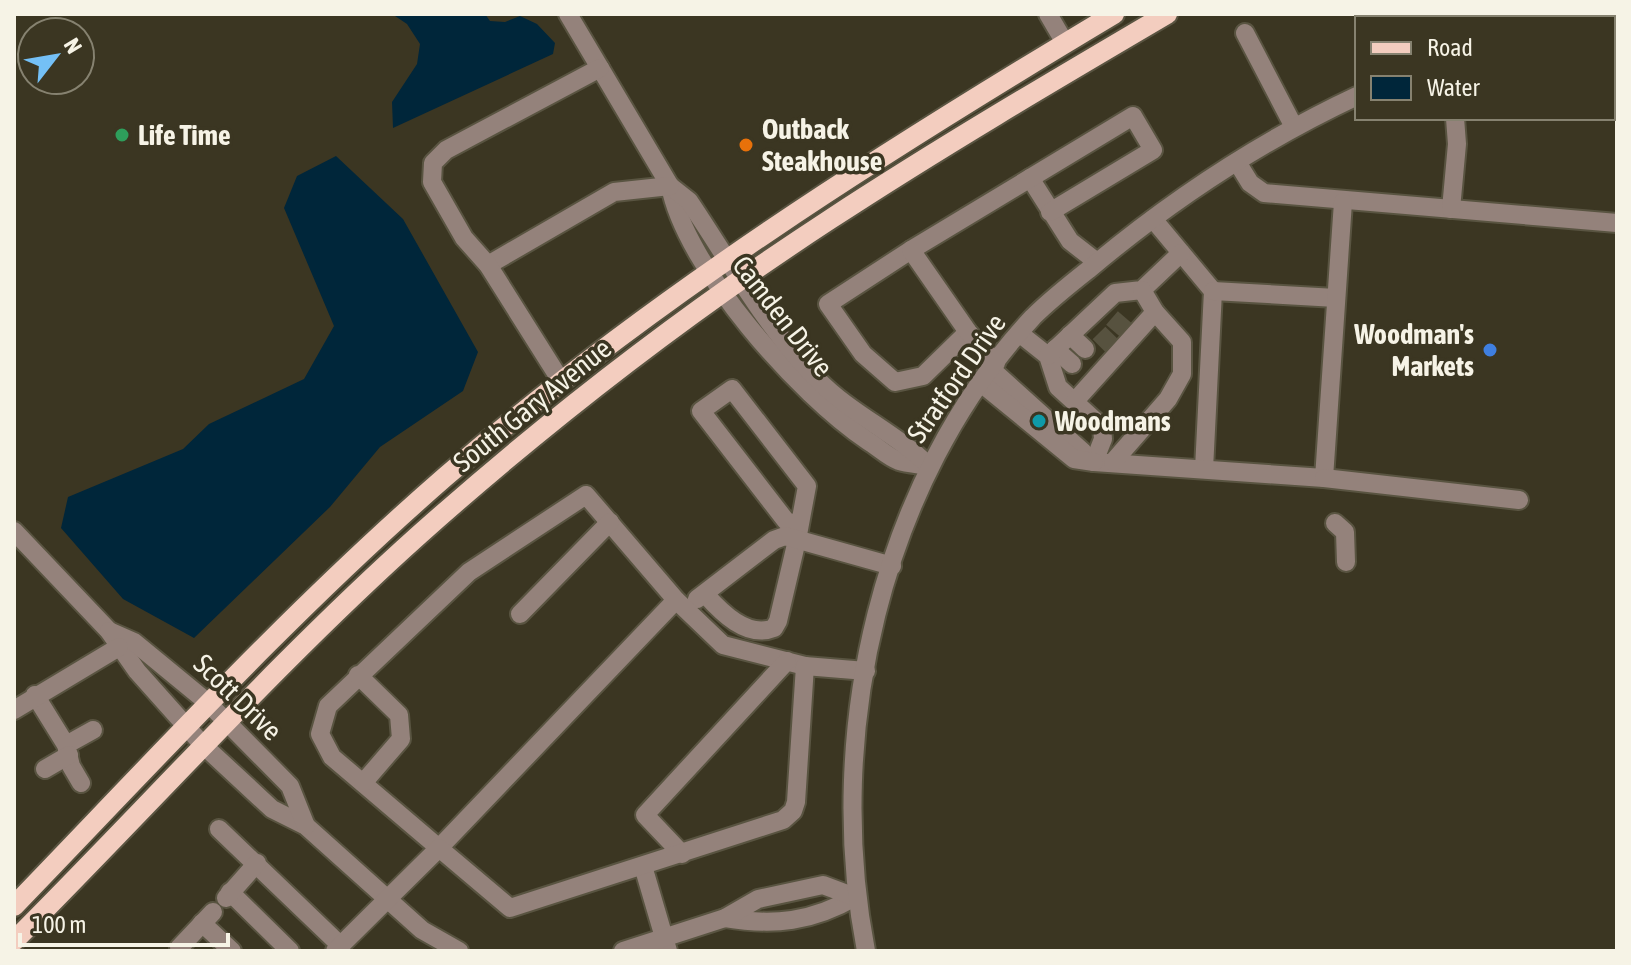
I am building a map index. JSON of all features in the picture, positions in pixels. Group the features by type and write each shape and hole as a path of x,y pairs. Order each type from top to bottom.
{"main road":[{"name":"South Gary Avenue","path":"14,906 207,702 368,546 561,381 718,263 900,143 1114,14"},
{"name":"South Gary Avenue","path":"14,941 225,720 350,599 464,496 582,399 733,286 915,165 1167,14"}],"street":[{"path":"1048,14 1065,43"},
{"name":"Camden Drive","path":"573,16 670,186 675,212 733,286 820,383 865,420 907,444 929,466"},
{"path":"1245,33 1294,127"},
{"path":"561,381 488,265 464,238 432,182 433,163 446,150 600,68"},
{"name":"Stratford Drive","path":"866,951 855,897 853,766 866,671 892,566 929,466 989,372 1019,333 1061,291 1153,219 1237,162 1294,127 1355,97"},
{"path":"968,332 923,376 895,382 863,354 828,304 911,250 1133,116 1153,150 1050,212"},
{"path":"1451,209 1457,144 1455,120"},
{"path":"1237,162 1250,183 1264,193 1617,223"},
{"path":"1030,178 1070,241 1097,262"},
{"path":"488,265 614,192 670,186"},
{"path":"1324,478 1343,202"},
{"path":"1153,219 1213,291 1204,469"},
{"path":"911,250 968,332 989,372 1094,462 1324,478 1519,500"},
{"path":"1104,338 1118,323 1115,293 1142,290 1181,253"},
{"path":"1113,462 1168,399 1182,374 1182,342 1155,312 1142,290"},
{"path":"1213,291 1336,298"},
{"path":"1075,401 1084,374 1097,359 1104,338 1118,323 1155,312"},
{"path":"1019,333 1084,374"},
{"path":"1051,353 1070,335 1104,338"},
{"path":"1070,335 1097,359"},
{"path":"1051,353 1058,387 1102,427 1103,439 1094,462"},
{"path":"705,594 730,620 758,630 774,628 798,533 807,486 732,389 701,411 786,521 798,533 892,566"},
{"path":"796,664 793,811 783,820 510,908 332,757 320,734 328,706 469,572 586,495 681,604 723,645 796,664 866,671"},
{"path":"520,614 610,522"},
{"path":"1335,523 1345,532 1346,562"},
{"name":"Scott Drive","path":"14,531 114,639 202,744 272,809 306,826 422,930 459,951"},
{"path":"219,829 257,863 338,948 681,604 705,594 774,540 798,533"},
{"path":"14,710 114,639"},
{"name":"Scott Drive","path":"114,639 134,642 207,702 290,786 306,826"},
{"path":"682,854 645,815 796,664"},
{"path":"358,675 399,715 401,739 363,783"},
{"path":"35,695 67,750 81,783"},
{"path":"45,769 93,730"},
{"path":"181,951 179,948 257,863"},
{"path":"643,866 666,944"},
{"path":"623,951 666,944 725,918 758,899 823,885 855,897"},
{"path":"725,918 763,925 827,913 855,897"},
{"path":"218,906 232,951"},
{"path":"218,906 290,951"}],"water":[{"path":"392,14 485,14 490,21 505,22 520,16 537,24 555,43 553,54 393,128 392,102 417,64 420,44 407,24"},
{"path":"336,156 403,219 478,352 463,391 380,447 330,507 194,638 123,599 61,528 68,497 183,449 209,424 304,379 334,326 284,208 297,176"}],"tunnel":[{"path":"1112,318 1126,330"},
{"path":"1099,333 1112,346"}],"place":[{"name":"Life Time","path":"122,135"},
{"name":"Outback Steakhouse","path":"746,145"},
{"name":"Woodman's Markets","path":"1490,350"},
{"name":"Woodmans","path":"1039,421"}]}
